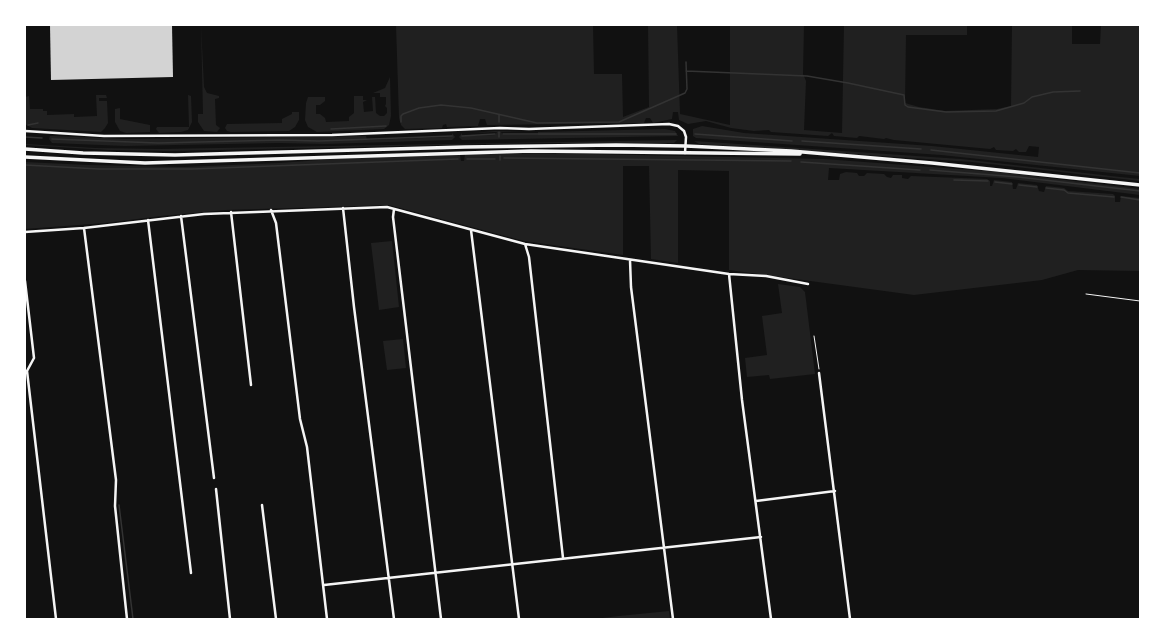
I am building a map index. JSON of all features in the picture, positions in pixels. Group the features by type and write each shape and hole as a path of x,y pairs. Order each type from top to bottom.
{"main road":[{"path":"25,150 84,153 174,154 616,145 686,146 791,151 805,154"},
{"path":"25,157 103,162 175,162 523,151 805,154 970,166 1140,185"}],"street":[{"path":"25,131 104,136 332,135 500,128 536,129 674,125 684,131 686,146 685,153"},
{"path":"25,232 84,228 181,216 230,212 382,206 524,244 729,274 766,276 808,284"},
{"path":"343,208 354,307 394,619"},
{"path":"394,209 393,217 441,619"},
{"path":"271,210 276,222 300,419 304,430 307,447 327,619"},
{"path":"230,212 251,385"},
{"path":"181,216 214,478"},
{"path":"148,220 191,573"},
{"path":"84,228 116,480 115,506 127,619"},
{"path":"471,230 519,619"},
{"path":"524,244 529,257 563,558"},
{"path":"630,260 631,287 673,619"},
{"path":"729,274 742,400 771,619"},
{"path":"25,281 34,358 27,371 56,619"},
{"path":"819,373 850,619"},
{"path":"216,489 230,619"},
{"path":"756,500 834,491"},
{"path":"262,505 276,619"},
{"path":"324,585 513,563 761,537"}],"lane":[{"path":"1086,294 1140,301"}],"path":[{"path":"814,336 819,373"}],"shaded area":[{"path":"201,25 204,87 207,93 219,96 219,98 215,99 216,125 220,128 217,132 204,131 198,122 198,114 203,114"},
{"path":"396,25 593,25 594,74 622,74 623,117 649,107 648,25 677,25 680,114 730,125 730,25 804,25 803,74 806,81 804,130 842,133 844,25 967,25 967,35 906,35 905,103 945,111 997,109 1011,106 1012,25 1072,25 1072,44 1100,44 1101,25 1140,25 1140,176 941,155 696,138 693,136 693,129 702,126 744,133 932,146 1038,157 1039,147 1029,146 1026,152 1019,152 1016,149 1013,151 996,150 994,147 990,149 886,138 834,136 832,133 828,136 771,132 769,130 754,131 731,128 706,121 688,124 679,120 678,112 673,112 672,119 653,123 650,118 646,118 644,123 487,125 485,119 480,119 478,126 447,127 446,124 443,125 442,128 405,129 401,125 399,118"},
{"path":"390,77 391,116 389,125 384,129 317,132 308,127 305,120 306,103 308,97 325,97 325,101 320,105 316,105 316,114 320,114 325,118 326,122 349,121 349,117 354,113 354,96 363,96 363,100 367,100 363,102 364,112 373,111 372,97 375,97 376,113 380,116 384,116 387,113 387,108 385,106 386,97 380,97 380,93 373,93 385,88"},
{"path":"96,95 106,95 107,98 99,98 99,101 107,101 108,123 101,132 32,128 25,124 25,97 29,96 30,109 43,109 43,111 47,111 47,115 74,114 74,117 97,116"},
{"path":"188,95 191,96 192,122 188,130 181,132 159,133 156,129 157,127 189,127"},
{"path":"120,108 120,119 150,125 150,132 126,133 120,131 115,122 115,109"},
{"path":"292,112 299,112 299,120 295,127 289,131 231,132 227,131 225,128 227,124 282,123 282,119 292,114"},
{"path":"665,129 675,131 678,136 462,140 459,137 462,133 462,136 495,135 497,132 472,133 495,131 524,132 501,132 503,135 538,135 538,132"},
{"path":"452,133 455,137 452,140 325,144 279,143 125,146 52,143 49,139 50,136 125,139 366,136 367,140 452,137"},
{"path":"677,140 674,143 538,143 171,151 108,150 25,145 160,149"},
{"path":"694,141 961,159 1140,179 1140,181 972,162 699,144"},
{"path":"543,153 824,159 999,172 1140,189 1140,195 1002,178 829,168 828,180 839,180 840,174 846,172 857,173 859,176 864,176 867,173 884,174 891,178 893,175 902,175 902,178 908,179 911,176 987,179 990,181 990,186 992,186 994,180 1012,182 1013,189 1016,189 1018,183 1037,185 1039,191 1044,192 1046,186 1064,188 1068,191 1113,194 1115,196 1115,202 1120,202 1121,196 1140,198 1140,271 1078,270 1042,280 914,295 729,270 729,171 678,170 678,263 651,259 649,166 623,166 623,255 524,241 389,205 226,210 105,223 25,229 25,162 184,167 334,159 460,155 461,161 464,161 465,154"},
{"path":"392,241 399,307 379,310 371,243"},
{"path":"778,284 800,287 805,292 815,374 770,379 769,375 747,377 745,358 767,355 762,316 782,313"},
{"path":"403,339 406,368 387,370 383,341"},
{"path":"669,611 670,619 594,619 619,616"}],"building":[{"path":"50,25 172,25 173,77 51,80"}],"waterway":[{"path":"401,122 401,116 403,114 419,108 441,105 471,108 537,123 619,122 685,93 687,89 686,62"},
{"path":"686,71 807,76 904,95 905,105 908,107 946,112 996,111 1024,103 1032,97 1053,92 1080,91"},
{"path":"499,115 499,122"},
{"path":"28,125 38,123"},
{"path":"331,129 386,126"},
{"path":"499,132 499,137"},
{"path":"462,136 495,134"},
{"path":"503,134 676,134"},
{"path":"695,134 792,141"},
{"path":"52,139 158,143 281,140 319,141 452,136"},
{"path":"25,137 42,138"},
{"path":"802,141 921,149"},
{"path":"931,150 1140,173"},
{"path":"504,158 791,161"},
{"path":"25,165 99,169 192,169 458,159"},
{"path":"467,159 495,159"},
{"path":"801,162 920,170"},
{"path":"930,170 1018,177 1140,191"},
{"path":"954,180 988,181"},
{"path":"995,182 1012,184"},
{"path":"1019,185 1037,187"},
{"path":"1046,188 1064,190 1068,193 1114,197"},
{"path":"1121,197 1140,200"},
{"path":"119,505 133,619"}]}
